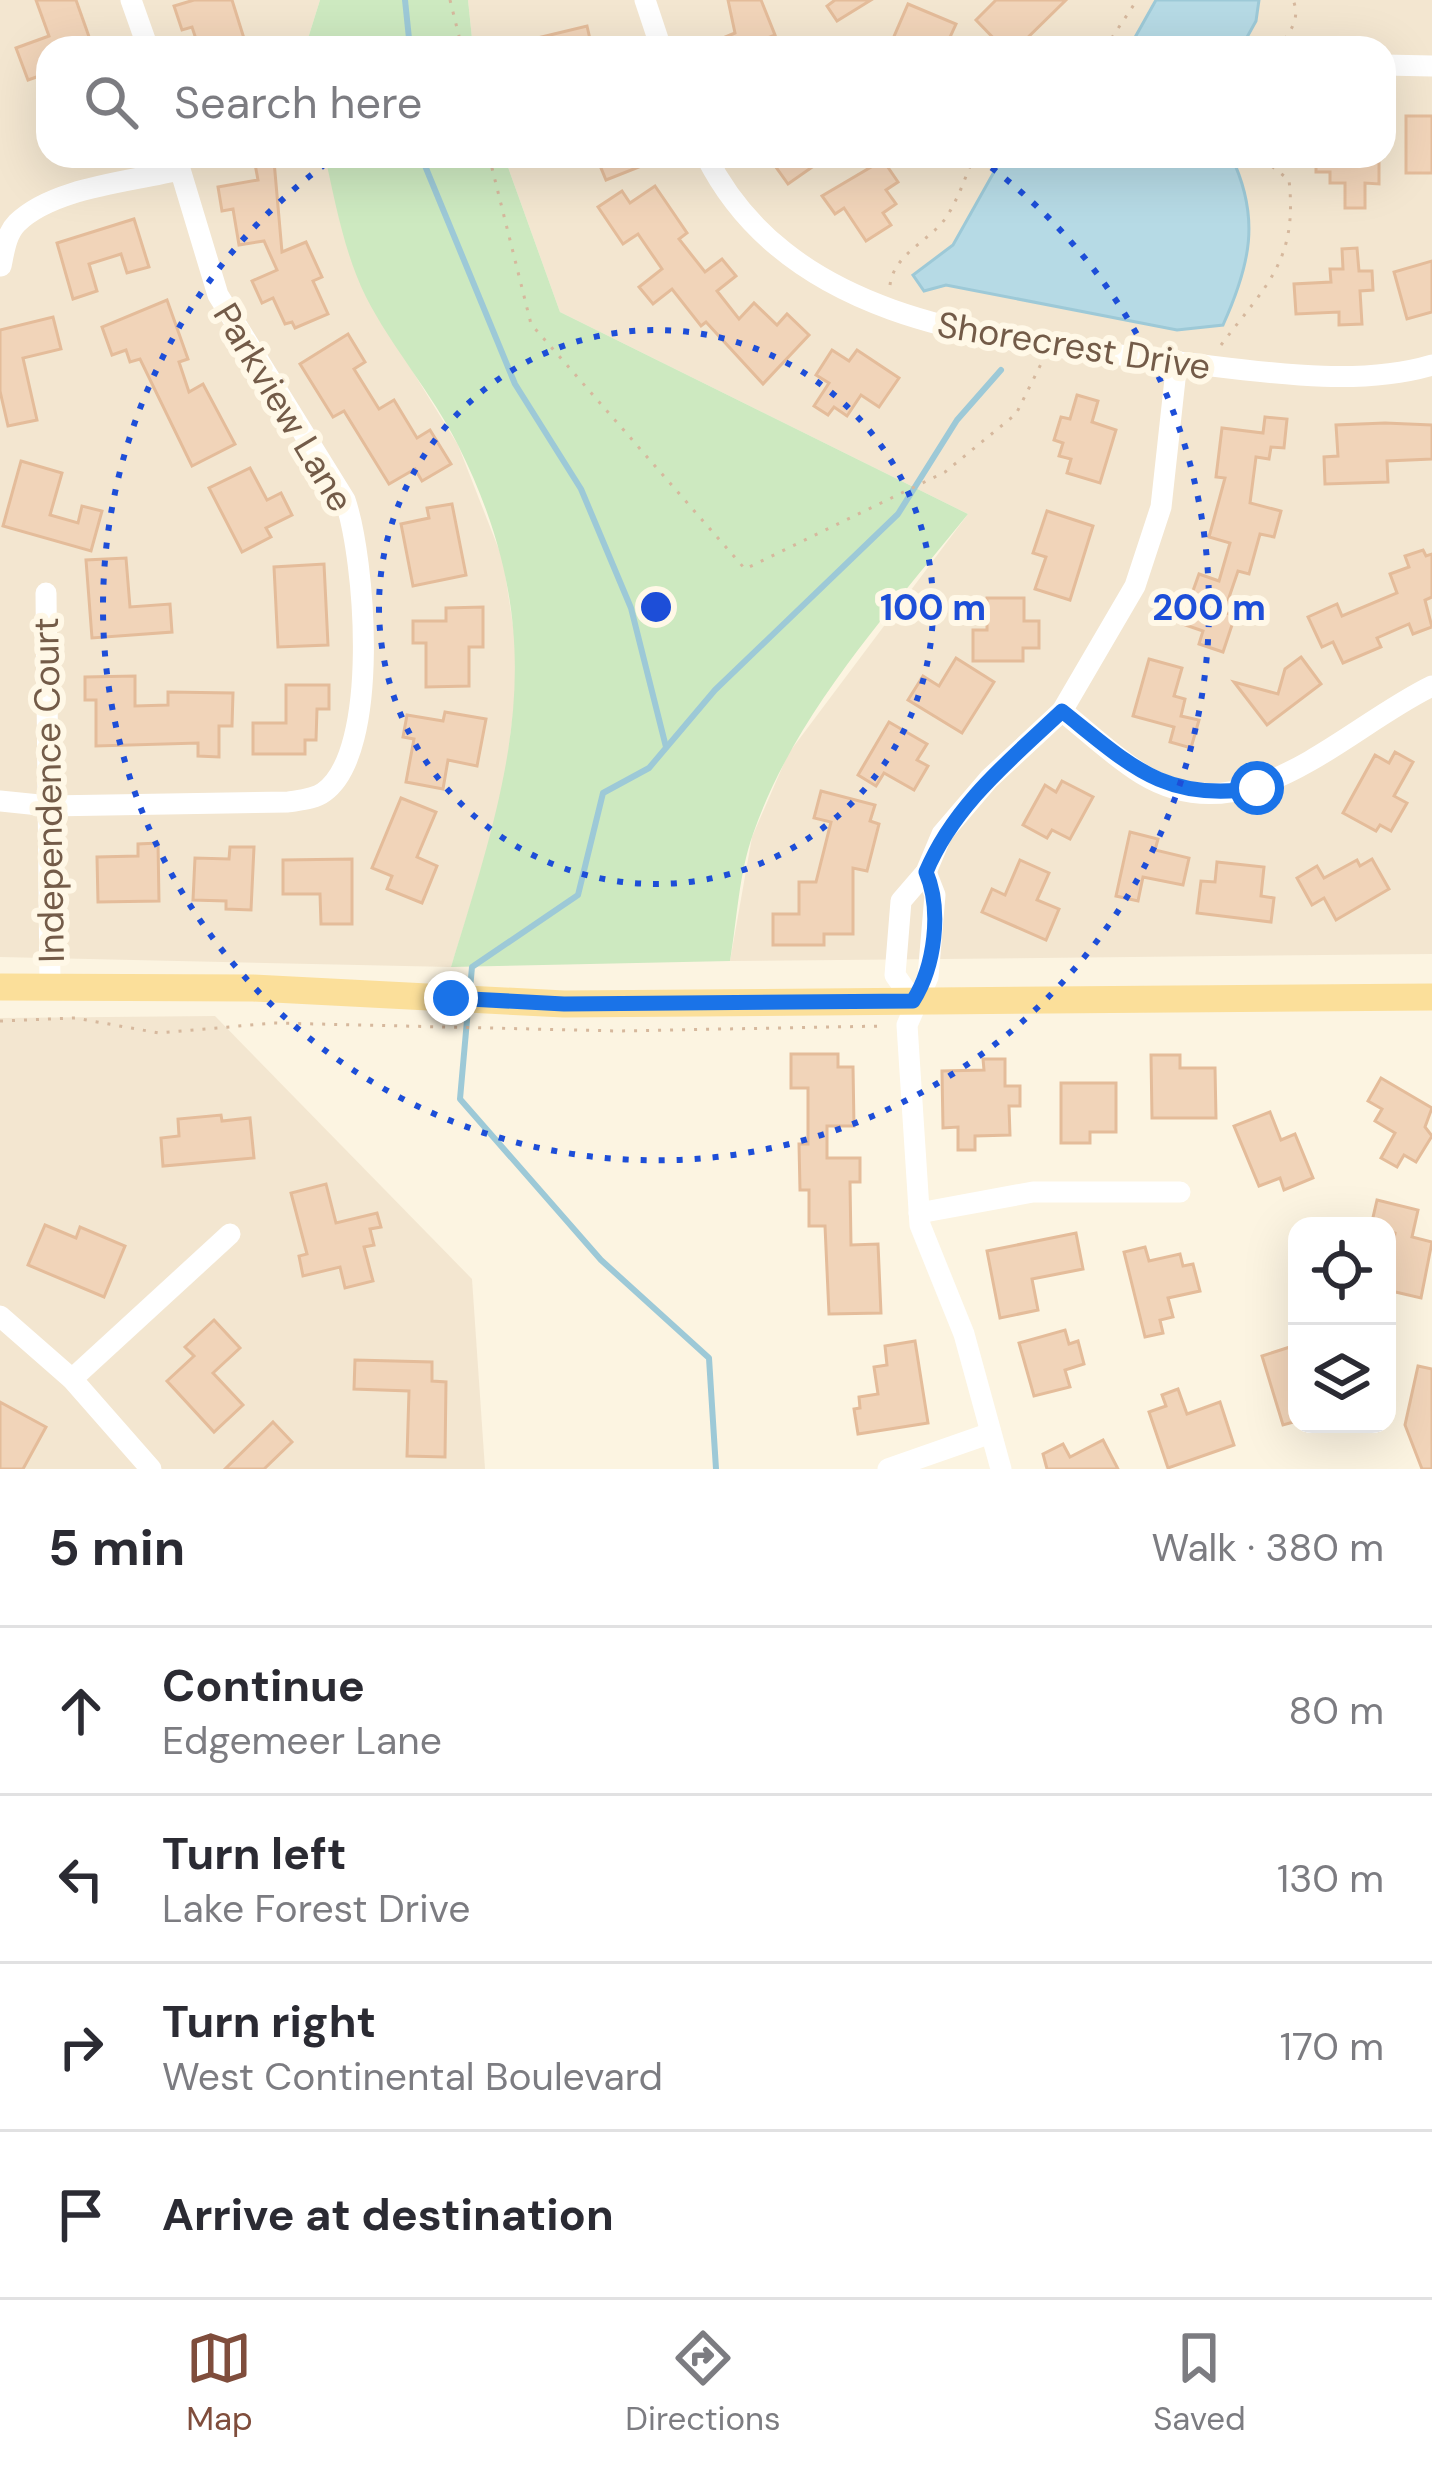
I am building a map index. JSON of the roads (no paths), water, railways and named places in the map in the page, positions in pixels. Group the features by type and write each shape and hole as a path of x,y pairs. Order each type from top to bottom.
{"main road":[{"path":"0,986 421,996 543,1016 910,1013 1432,997"}],"street":[{"path":"131,0 144,36"},
{"path":"644,0 657,36"},
{"path":"1396,65 1432,66"},
{"path":"1,266 9,233 31,214 56,201 161,168"},
{"name":"Parkview Lane","path":"49,806 288,802 320,796 333,784 350,746 360,697 365,605 356,531 345,500 218,295 179,168"},
{"name":"Shorecrest Drive","path":"714,168 736,201 790,254 828,280 891,311 972,334 1207,365 1389,374 1432,365"},
{"path":"1001,1469 964,1334 919,1213 910,1013 896,975 901,902 926,872 954,820 1062,711 1146,561 1161,507 1177,362"},
{"name":"Independence Court","path":"46,593 50,987"},
{"path":"1062,711 1142,774 1199,793 1229,793 1281,779 1432,686"},
{"path":"0,801 49,806"},
{"path":"910,1013 928,977 935,895 926,872"},
{"path":"919,1213 1033,1192 1180,1192"},
{"path":"72,1379 230,1234"},
{"path":"0,1316 72,1379 151,1469"},
{"path":"888,1469 988,1434"}],"water":[{"path":"1156,0 1259,0 1248,36 1136,36"},
{"path":"996,168 1236,168 1249,221 1240,282 1223,325 1177,330 946,285 924,291 913,275 953,245"}],"waterway":[{"path":"405,0 409,36"},
{"path":"426,168 515,384 581,489 631,608 666,747"},
{"path":"470,989 472,967 578,895 603,793 649,768 715,690 898,514 957,420 1001,370"},
{"path":"468,1009 460,1099 601,1260 709,1358 716,1469"}]}
